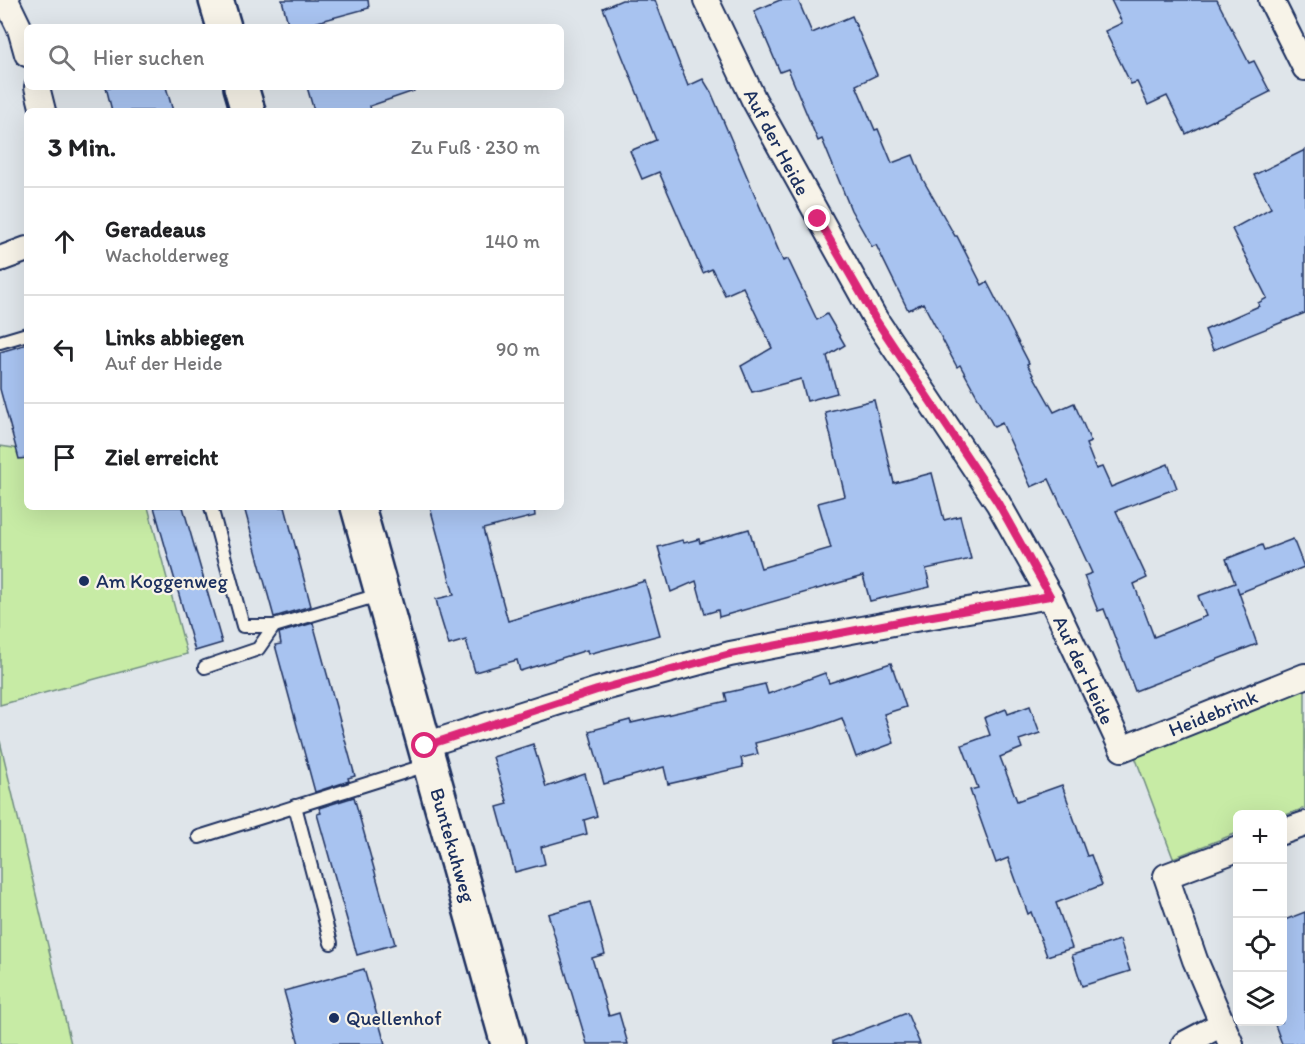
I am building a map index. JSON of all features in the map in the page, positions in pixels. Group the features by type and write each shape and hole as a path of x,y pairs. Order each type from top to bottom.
{"main road":[{"path":"216,0 223,24"},
{"path":"242,90 247,108"},
{"name":"Buntekuhweg","path":"359,510 508,1044"}],"street":[{"path":"6,0 24,43"},
{"name":"Auf der Heide","path":"706,0 754,100 876,320 998,503 1050,596 1122,749"},
{"path":"1271,0 1305,68"},
{"path":"37,90 42,108"},
{"path":"0,259 24,250"},
{"path":"427,754 597,690 730,654 1050,596"},
{"name":"Heidebrink","path":"1122,749 1305,676"},
{"path":"1287,830 1305,824"},
{"path":"1184,1044 1227,1034 1195,960 1166,876 1233,851"}],"lane":[{"path":"0,342 24,335"},
{"path":"212,510 243,626 274,626 383,594"},
{"path":"206,667 258,649 274,626"},
{"path":"199,837 295,806 427,754"},
{"path":"295,806 332,943"}],"green space":[{"name":"Am Koggenweg","path":"0,446 24,450 24,510 149,510 187,654 0,705"},
{"path":"1305,689 1305,808 1287,815 1287,810 1233,810 1233,835 1173,858 1134,754"},
{"path":"0,741 71,1044 0,1044"}],"building":[{"path":"282,0 368,0 369,8 310,24 288,24"},
{"path":"622,0 655,0 688,86 703,79 711,92 783,261 788,259 817,320 827,314 845,345 827,356 837,393 807,401 801,379 752,392 741,366 772,348 743,287 725,295 712,269 703,273 659,172 642,179 630,151 656,140 603,8"},
{"path":"780,0 798,0 812,33 852,16 877,75 856,85 892,163 913,155 922,178 957,236 982,285 987,282 1029,363 1027,364 1054,412 1074,403 1091,442 1086,444 1096,469 1102,467 1111,487 1168,464 1177,488 1116,511 1147,578 1134,584 1154,637 1206,616 1198,596 1235,583 1226,559 1262,545 1264,550 1293,539 1304,567 1239,593 1257,644 1135,691 1104,609 1098,611 1084,576 1092,573 1049,479 1031,487 1002,423 994,427 960,365 957,367 923,303 908,310 876,245 872,247 851,210 822,139 818,141 788,69 780,72 754,11"},
{"path":"1111,0 1217,0 1249,63 1254,61 1270,92 1186,134 1167,96 1148,105 1137,82 1131,84 1105,31 1122,23"},
{"path":"107,90 167,90 172,108 111,108"},
{"path":"308,90 414,90 370,106 370,108 313,108"},
{"path":"1305,150 1305,313 1213,350 1205,330 1259,306 1258,303 1267,298 1232,229 1271,208 1254,175"},
{"path":"24,345 24,458 19,459 0,389 0,352"},
{"path":"874,400 894,483 932,473 944,520 960,516 971,559 926,569 930,587 870,601 863,576 719,617 718,610 705,614 696,581 671,592 658,547 682,540 684,543 699,539 700,543 749,529 761,568 831,548 818,503 845,496 825,412"},
{"path":"155,510 184,510 222,643 195,651"},
{"path":"245,510 286,510 311,606 274,617"},
{"path":"431,510 534,510 535,516 483,529 508,621 645,581 660,635 588,654 587,650 520,671 517,660 475,672 466,640 449,645 440,616 436,599 454,595"},
{"path":"313,623 355,776 348,778 349,781 315,792 275,645 281,644 279,633"},
{"path":"891,663 906,707 884,714 894,743 856,757 842,718 815,728 755,743 758,754 741,758 743,767 668,784 664,767 604,784 589,731 630,720 631,723 727,701 725,693 765,684 768,694 825,673 829,683"},
{"path":"1030,706 1040,733 1019,740 1022,748 1000,757 1017,801 1062,785 1087,856 1091,855 1102,885 1056,903 1072,948 1047,956 1031,912 1028,914 1008,858 996,863 970,790 978,788 962,745 990,735 984,718 1006,709 1008,714"},
{"path":"533,744 546,787 585,774 597,816 584,820 587,834 541,847 545,864 515,872 497,807 508,804 493,757"},
{"path":"354,797 395,944 357,955 317,814 321,813 319,808"},
{"path":"590,902 605,954 592,958 609,1016 619,1013 628,1044 587,1044 548,914"},
{"path":"1305,912 1305,1044 1282,1044 1275,1026 1287,1026 1287,919"},
{"path":"1120,940 1130,971 1082,986 1072,955"},
{"name":"Quellenhof","path":"364,969 385,1044 299,1044 284,991"},
{"path":"907,1013 920,1044 833,1044 833,1041"}],"place":[{"name":"Am Koggenweg","path":"84,581"},
{"name":"Quellenhof","path":"334,1018"}],"route":[{"path":"425,746 597,690 730,654 1050,596 998,503 876,320 818,219"}]}
